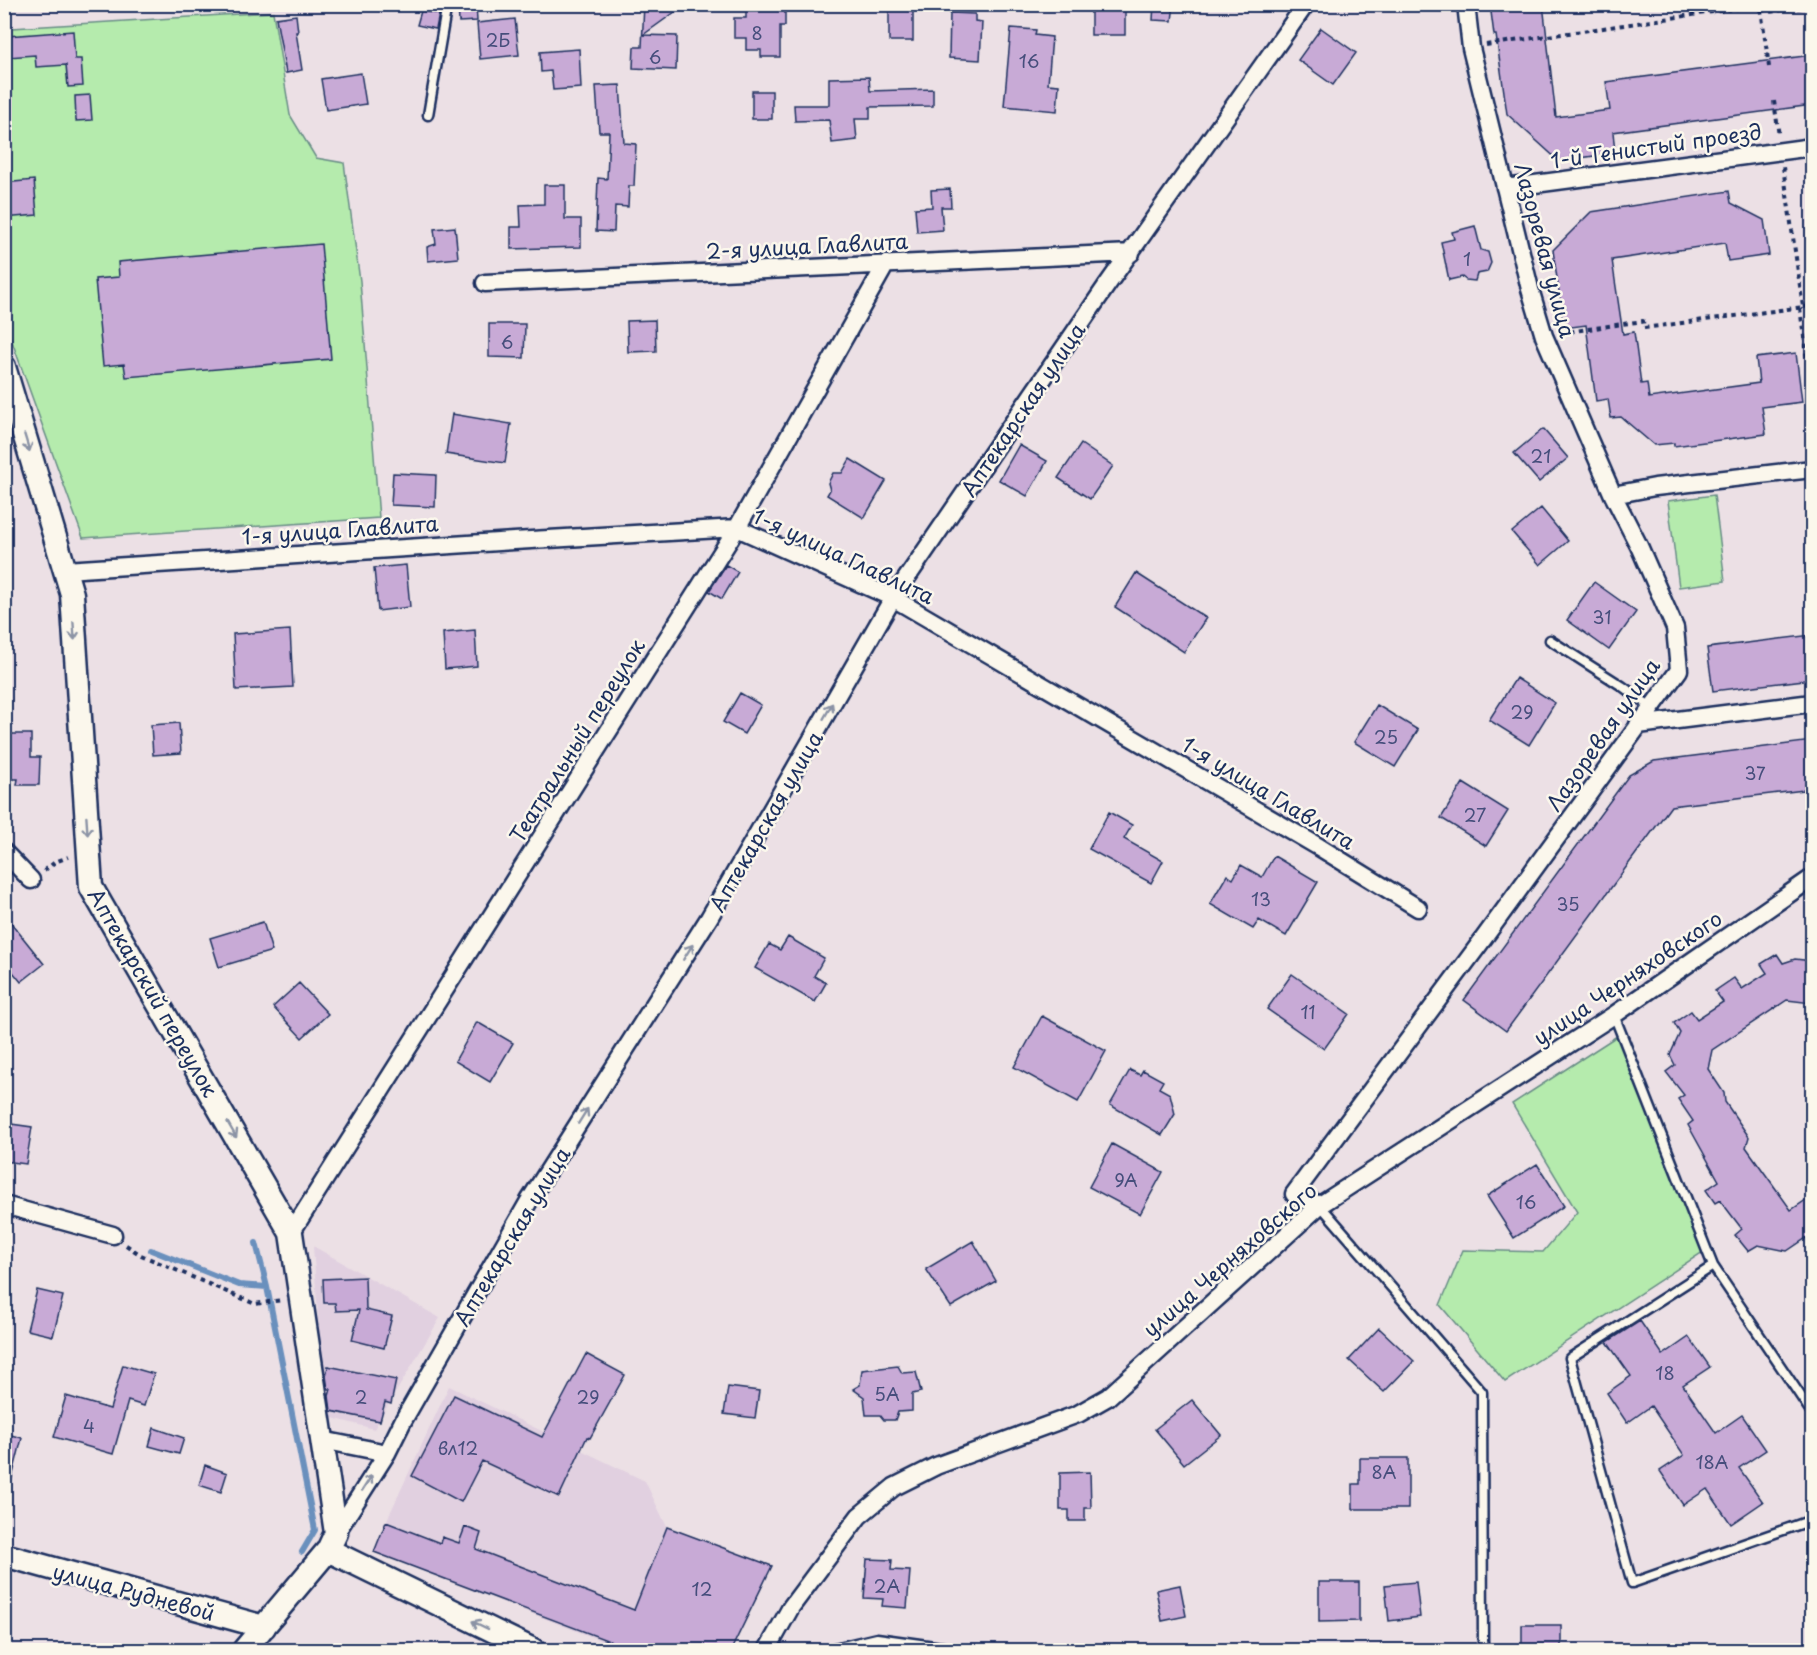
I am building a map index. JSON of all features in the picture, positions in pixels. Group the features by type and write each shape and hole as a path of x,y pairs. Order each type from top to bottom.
{"street":[{"name":"Аптекарская улица","path":"244,1650 332,1541 387,1453 404,1419 529,1201 709,918 893,598 1107,285 1306,4"},
{"name":"Лазоревая улица","path":"1320,1205 1294,1194 1679,670 1675,628 1639,546 1613,495 1544,336 1530,290 1471,48 1466,4"},
{"name":"1-й Тенистый проезд","path":"1505,188 1812,147"},
{"name":"2-я улица Главлита","path":"485,283 1131,253"},
{"name":"Театральный переулок","path":"291,1233 737,528 886,264"},
{"name":"Аптекарский переулок","path":"4,367 72,594 91,887 291,1233 322,1440 332,1541"},
{"path":"1613,495 1655,487 1812,469"},
{"name":"1-я улица Главлита","path":"65,570 737,528 893,598 1319,847 1418,908"},
{"path":"1638,725 1812,703"},
{"path":"4,852 31,880"},
{"name":"улица Черняховского","path":"767,1650 792,1607 859,1516 894,1487 936,1466 1077,1414 1108,1397 1320,1205 1614,1015 1812,878"},
{"path":"4,1205 113,1235"},
{"path":"322,1440 387,1453"},
{"path":"332,1541 533,1650"},
{"name":"улица Рудневой","path":"4,1555 264,1627"}],"lane":[{"path":"428,115 447,4"},
{"path":"1550,640 1651,707"},
{"path":"1614,1015 1713,1266 1812,1413"},
{"path":"1320,1205 1482,1392 1483,1650"},
{"path":"1713,1266 1570,1358 1632,1583 1812,1521"},
{"path":"826,1650 877,1638 963,1650"}],"path":[{"path":"1471,48 1754,6 1769,12 1812,6"},
{"path":"1761,9 1769,67"},
{"path":"1774,101 1812,395"},
{"path":"1544,336 1643,321 1644,328 1812,306"},
{"path":"31,880 55,862 88,849"},
{"path":"113,1235 141,1255 255,1304 276,1301"}],"shaded area":[{"path":"313,1246 440,1318 374,1429 325,1416"},
{"path":"449,1386 645,1481 667,1527 772,1566 731,1650 625,1650 374,1552"}],"green space":[{"path":"273,12 290,115 316,158 344,163 360,281 379,518 83,538 5,322 5,33 12,28"},
{"path":"1714,495 1725,581 1679,587 1668,501"},
{"path":"1617,1036 1703,1252 1505,1382 1440,1305 1463,1250 1543,1252 1577,1212 1512,1104"}],"building":[{"path":"476,4 477,21 459,22 458,5"},
{"path":"644,4 686,4 643,35 677,36 676,70 633,68 634,47 642,47"},
{"path":"762,4 785,7 785,26 780,26 780,57 761,57 761,50 746,50 746,38 734,38 734,18 746,18 746,7 761,7"},
{"path":"1091,4 1125,4 1125,35 1091,35"},
{"path":"1154,4 1174,4 1172,21 1153,20"},
{"path":"1490,4 1543,4 1556,117 1610,110 1606,82 1812,55 1812,105 1613,132 1615,153 1559,161 1507,114"},
{"path":"889,10 913,10 913,41 889,41"},
{"path":"421,11 439,14 436,29 417,25"},
{"path":"950,13 975,14 975,21 982,22 980,60 949,58"},
{"path":"296,15 298,32 296,32 302,70 286,73 276,18"},
{"path":"515,19 519,55 480,59 477,23"},
{"path":"1011,28 1036,30 1035,35 1052,37 1048,84 1059,85 1057,111 1004,106"},
{"path":"1321,28 1356,53 1333,85 1298,60"},
{"path":"73,31 75,59 81,59 83,86 68,87 66,65 36,67 35,55 8,57 7,36"},
{"path":"579,49 581,88 553,90 551,71 541,72 540,52"},
{"path":"361,73 366,104 326,110 321,79"},
{"path":"869,77 870,91 933,89 933,106 870,107 870,119 855,119 857,140 832,143 829,120 795,121 794,105 829,105 829,78"},
{"path":"620,85 624,143 636,144 634,186 629,186 628,207 615,206 614,232 596,231 598,178 607,179 609,132 599,132 596,86"},
{"path":"752,91 772,91 772,119 752,119"},
{"path":"90,95 92,120 76,121 75,96"},
{"path":"34,180 37,215 4,218 4,183"},
{"path":"544,185 565,185 565,219 581,219 581,247 511,249 511,227 521,227 520,205 544,204"},
{"path":"950,189 951,207 941,207 943,230 917,232 915,208 932,207 931,190"},
{"path":"1729,191 1731,203 1764,220 1769,255 1728,261 1725,243 1612,260 1623,334 1634,332 1641,384 1647,383 1649,398 1759,383 1756,358 1796,353 1802,402 1762,407 1766,434 1674,446 1674,443 1654,445 1621,417 1611,418 1608,399 1596,401 1586,325 1564,328 1553,250 1591,212"},
{"path":"1475,226 1481,250 1488,252 1491,263 1487,272 1477,274 1475,281 1462,277 1449,280 1441,242 1454,239 1452,232"},
{"path":"455,227 458,258 428,261 427,247 436,244 434,229"},
{"path":"321,244 331,359 126,377 124,364 103,366 95,279 119,277 118,262"},
{"path":"655,320 656,351 628,352 627,321"},
{"path":"489,324 525,324 524,358 489,357"},
{"path":"452,414 511,424 505,463 446,454"},
{"path":"1543,429 1568,458 1539,482 1514,453"},
{"path":"1081,444 1113,466 1090,499 1058,478"},
{"path":"1019,445 1047,461 1027,496 999,480"},
{"path":"850,459 886,481 864,518 827,495 830,490 828,483 833,473 842,473"},
{"path":"393,473 436,475 435,507 391,505"},
{"path":"1541,508 1568,541 1540,565 1512,532"},
{"path":"406,565 410,607 378,611 374,568"},
{"path":"726,565 738,572 722,599 709,591"},
{"path":"1136,573 1206,618 1184,652 1115,607"},
{"path":"1594,582 1636,612 1609,650 1567,620"},
{"path":"290,630 293,687 236,690 233,634"},
{"path":"475,630 477,666 445,669 443,633"},
{"path":"1812,635 1812,679 1713,691 1707,648"},
{"path":"1516,678 1555,703 1529,745 1489,720"},
{"path":"740,693 761,705 744,734 723,722"},
{"path":"1377,705 1418,730 1395,767 1354,742"},
{"path":"179,723 181,753 153,755 151,725"},
{"path":"4,734 31,734 31,757 40,757 39,785 17,785 18,779 4,779"},
{"path":"1812,741 1812,789 1671,806 1506,1031 1464,1000 1629,775 1654,761"},
{"path":"1463,783 1508,811 1486,846 1441,818"},
{"path":"1109,812 1132,825 1124,839 1163,861 1151,883 1089,849"},
{"path":"1274,856 1318,882 1286,936 1259,920 1253,929 1210,904 1227,875 1233,879 1241,865 1262,877"},
{"path":"4,914 44,964 21,982 4,961"},
{"path":"263,922 272,951 219,967 210,938"},
{"path":"788,937 824,958 814,976 826,983 815,1002 755,968 769,944 780,950"},
{"path":"1777,954 1783,963 1795,959 1812,961 1812,1003 1787,1000 1712,1050 1708,1069 1724,1093 1725,1102 1749,1137 1746,1147 1791,1210 1812,1196 1812,1234 1787,1251 1758,1245 1748,1251 1735,1235 1742,1229 1720,1200 1715,1203 1706,1190 1719,1181 1688,1125 1693,1121 1678,1099 1684,1095 1666,1072 1675,1065 1670,1055 1680,1033 1674,1023 1691,1011 1697,1019 1723,1002 1715,991 1734,978 1742,989 1767,973 1761,964"},
{"path":"1292,974 1349,1014 1324,1049 1267,1009"},
{"path":"299,983 328,1014 302,1038 273,1007"},
{"path":"1042,1016 1106,1051 1078,1102 1014,1067"},
{"path":"477,1022 513,1043 490,1082 455,1061"},
{"path":"1130,1070 1140,1075 1143,1070 1163,1081 1159,1088 1170,1094 1175,1114 1162,1135 1110,1105"},
{"path":"4,1123 32,1127 26,1164 4,1161"},
{"path":"1112,1144 1163,1172 1140,1214 1089,1187"},
{"path":"1537,1164 1564,1206 1514,1238 1487,1196"},
{"path":"973,1241 996,1281 951,1307 926,1269"},
{"path":"365,1277 366,1310 392,1316 384,1348 352,1340 359,1310 336,1311 335,1303 324,1303 323,1279"},
{"path":"37,1290 63,1296 53,1336 27,1330"},
{"path":"1640,1321 1663,1355 1689,1337 1710,1367 1683,1385 1716,1433 1742,1415 1766,1450 1739,1468 1763,1502 1731,1524 1707,1489 1683,1505 1660,1471 1684,1455 1651,1406 1627,1423 1607,1393 1631,1376 1607,1342"},
{"path":"1379,1328 1414,1361 1384,1392 1349,1360"},
{"path":"586,1354 625,1375 590,1438 587,1437 559,1497 482,1461 461,1502 412,1476 454,1395 542,1437"},
{"path":"123,1365 154,1374 144,1406 128,1401 113,1454 54,1437 66,1396 110,1409"},
{"path":"328,1366 396,1380 391,1404 385,1402 380,1421 331,1411 329,1396 331,1389 328,1389 326,1376"},
{"path":"898,1366 902,1373 916,1372 921,1392 912,1394 912,1411 898,1412 895,1420 884,1420 880,1415 866,1415 864,1397 853,1389 860,1385 862,1370"},
{"path":"728,1387 759,1391 755,1418 724,1414"},
{"path":"1192,1400 1221,1435 1184,1464 1155,1429"},
{"path":"154,1428 184,1438 179,1454 149,1446"},
{"path":"4,1433 22,1438 10,1486 4,1485"},
{"path":"1360,1458 1408,1458 1408,1509 1353,1509 1353,1484 1360,1484"},
{"path":"205,1465 227,1473 221,1492 199,1485"},
{"path":"1090,1472 1091,1508 1085,1508 1085,1521 1069,1521 1069,1510 1060,1510 1060,1473"},
{"path":"386,1522 440,1543 442,1537 459,1543 465,1527 481,1533 476,1549 634,1610 667,1527 772,1566 731,1650 633,1650 374,1552"},
{"path":"867,1559 892,1560 891,1570 910,1571 907,1608 882,1606 883,1599 864,1598"},
{"path":"1319,1582 1359,1582 1359,1621 1319,1622"},
{"path":"1416,1582 1420,1617 1389,1621 1385,1585"},
{"path":"1180,1585 1186,1616 1162,1621 1156,1590"},
{"path":"1522,1625 1561,1625 1561,1650 1522,1650"}],"waterway":[{"path":"256,1243 267,1287 315,1530 302,1552"},
{"path":"151,1250 239,1285 267,1287"}]}
